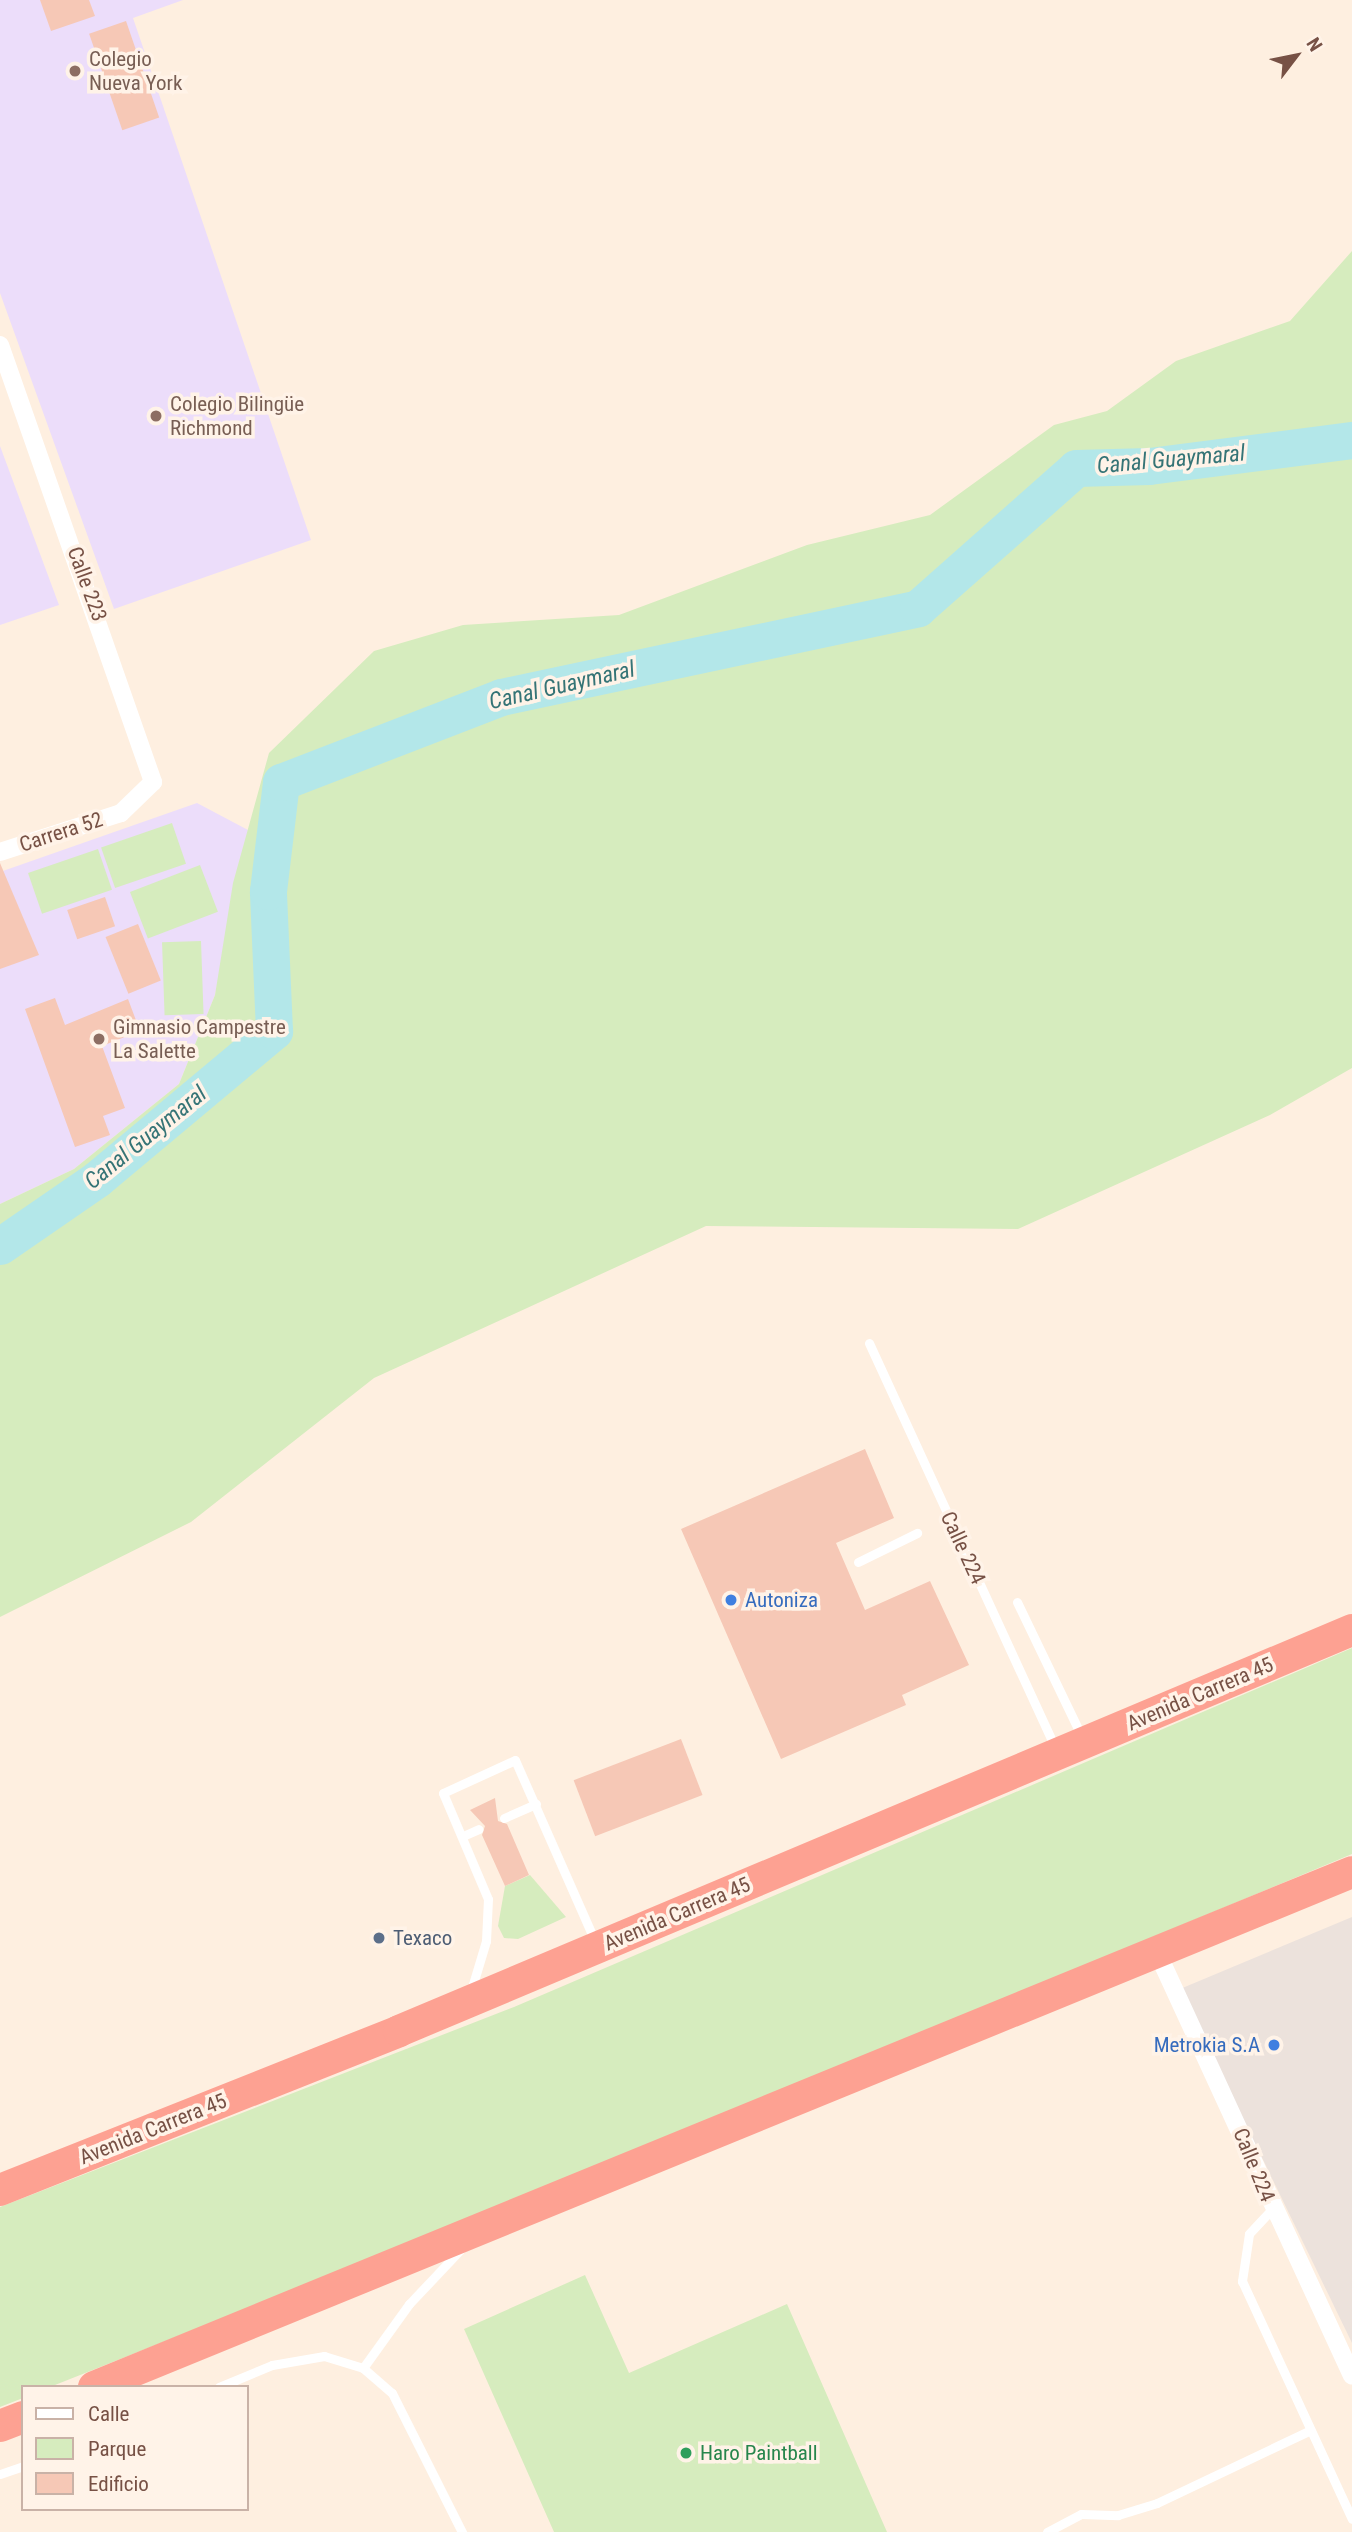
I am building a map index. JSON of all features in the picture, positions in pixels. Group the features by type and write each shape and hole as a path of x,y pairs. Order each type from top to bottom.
{"highway":[{"name":"Avenida Carrera 45","path":"0,2190 467,2002 1352,1630"},
{"path":"99,2385 1158,1954 1352,1872"},
{"path":"0,2426 21,2418"}],"street":[{"name":"Calle 223","path":"0,345 152,765 153,782 121,813"},
{"name":"Carrera 52","path":"0,852 121,813"},
{"name":"Calle 224","path":"1158,1954 1272,2209 1352,2375"}],"lane":[{"name":"Calle 224","path":"869,1343 1072,1748"},
{"path":"858,1562 917,1532"},
{"path":"1017,1602 1072,1748"},
{"path":"467,2002 489,1912 463,1836 443,1793 515,1760 598,1947"},
{"path":"504,1818 536,1804"},
{"path":"463,1836 479,1829"},
{"path":"1272,2209 1242,2250 1241,2281 1352,2519"},
{"path":"363,2368 409,2304 481,2229"},
{"path":"224,2385 272,2365 324,2356 363,2368 392,2393 462,2532"},
{"path":"1047,2532 1081,2514 1118,2515 1157,2503 1311,2430"},
{"path":"0,2474 21,2467"}],"shaded area":[{"name":"Colegio Bilingüe Richmond","path":"0,0 183,0 133,18 311,540 114,609 0,293"},
{"path":"0,446 59,605 0,625"},
{"name":"Gimnasio Campestre La Salette","path":"197,803 248,830 215,995 179,1084 74,1169 0,1204 0,872"},
{"path":"1352,1917 1352,2343 1180,1989"}],"green space":[{"path":"1352,251 1352,1068 1270,1115 1018,1229 706,1226 374,1378 191,1522 0,1617 0,1204 74,1169 179,1084 215,995 233,883 269,753 374,651 463,625 619,615 807,545 930,515 1054,425 1107,411 1176,361 1290,321"},
{"path":"172,823 186,864 115,888 101,847"},
{"path":"98,849 112,890 42,914 28,873"},
{"path":"200,865 218,912 148,939 130,892"},
{"path":"201,941 204,1014 165,1015 162,942"},
{"path":"1352,1648 1352,1854 573,2179 55,2385 21,2385 21,2399 0,2407 0,2207 514,2007"},
{"path":"530,1875 566,1917 518,1939 504,1938 498,1926 505,1886"},
{"name":"Haro Paintball","path":"585,2275 629,2373 787,2304 887,2532 554,2532 464,2329"}],"building":[{"path":"40,0 89,0 95,16 51,31"},
{"path":"126,21 159,117 122,130 89,34"},
{"path":"0,863 39,955 0,969"},
{"path":"105,897 115,926 77,939 67,910"},
{"path":"138,924 161,981 128,994 106,937"},
{"path":"55,998 65,1025 128,999 140,1031 102,1046 125,1108 103,1116 110,1135 75,1147 25,1009"},
{"path":"865,1449 894,1518 836,1543 865,1610 930,1581 969,1665 902,1695 906,1705 781,1759 681,1529"},
{"path":"681,1739 703,1795 595,1836 574,1780"},
{"path":"495,1798 498,1821 507,1824 529,1875 505,1886 482,1835 485,1826 470,1810"}],"waterway":[{"name":"Canal Guaymaral","path":"0,1246 97,1179 274,1031 268,891 281,782 501,697 918,608 1076,468 1149,466 1352,440"}],"place":[{"name":"Colegio Nueva York","path":"75,71"},
{"name":"Colegio Bilingüe Richmond","path":"156,416"},
{"name":"Gimnasio Campestre La Salette","path":"99,1039"},
{"name":"Autoniza","path":"731,1600"},
{"name":"Texaco","path":"379,1938"},
{"name":"Metrokia S.A","path":"1274,2045"},
{"name":"Haro Paintball","path":"686,2453"}]}
